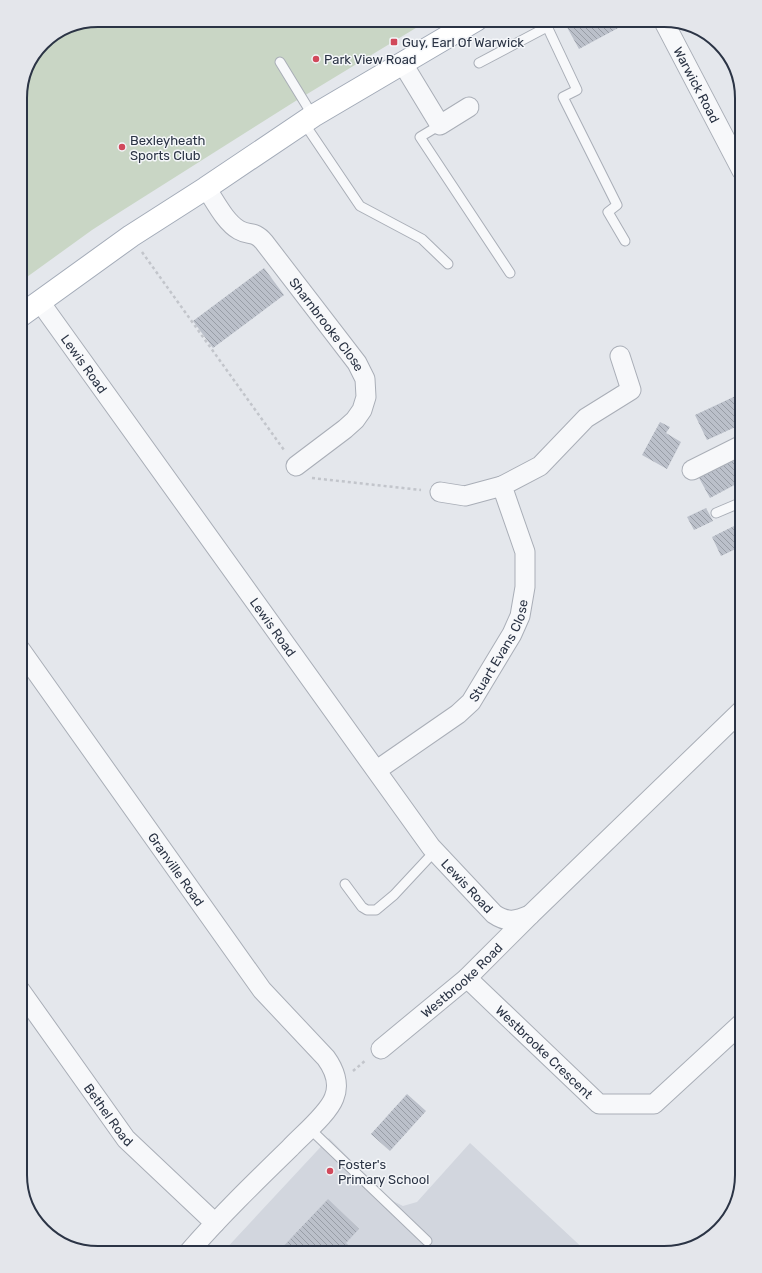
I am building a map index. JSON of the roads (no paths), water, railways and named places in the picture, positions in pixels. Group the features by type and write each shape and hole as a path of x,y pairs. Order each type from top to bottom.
{"main road":[{"path":"27,311 130,236 206,188 308,119 464,27"}],"street":[{"name":"Warwick Road","path":"667,27 735,158"},
{"path":"403,64 440,125 469,107"},
{"name":"Sharnbrooke Close","path":"206,188 229,222 240,231 252,233 260,237 357,363 365,379 366,397 362,410 355,420 296,466"},
{"name":"Lewis Road","path":"40,302 435,851 494,914 502,919 518,920 530,915"},
{"path":"440,492 465,496 502,486 540,466 586,418 631,390 620,356"},
{"path":"696,462 735,448"},
{"name":"Stuart Evans Close","path":"377,770 458,714 471,702 512,634 520,616 525,587 525,552 502,486"},
{"name":"Granville Road","path":"27,659 262,990 331,1065 336,1075 335,1097 309,1128"},
{"name":"Westbrooke Road","path":"381,1049 467,978 735,717"},
{"name":"Westbrooke Crescent","path":"467,978 599,1104 654,1104 735,1029"},
{"name":"Bethel Road","path":"27,1000 126,1139 215,1223"},
{"path":"194,1246 309,1128"}],"lane":[{"path":"479,63 539,27"},
{"path":"548,27 577,90 563,97 617,205 608,212 624,242"},
{"path":"280,62 308,119 360,206 422,239 448,264"},
{"path":"440,125 420,137 510,273"},
{"path":"716,513 735,505"},
{"path":"345,884 362,907 367,910 376,910 394,894 435,851"},
{"path":"309,1128 427,1240"}],"place":[{"name":"Guy, Earl Of Warwick","path":"394,42"},
{"name":"Park View Road","path":"316,59"},
{"name":"Bexleyheath Sports Club","path":"122,147"},
{"name":"Foster's Primary School","path":"330,1171"}]}
